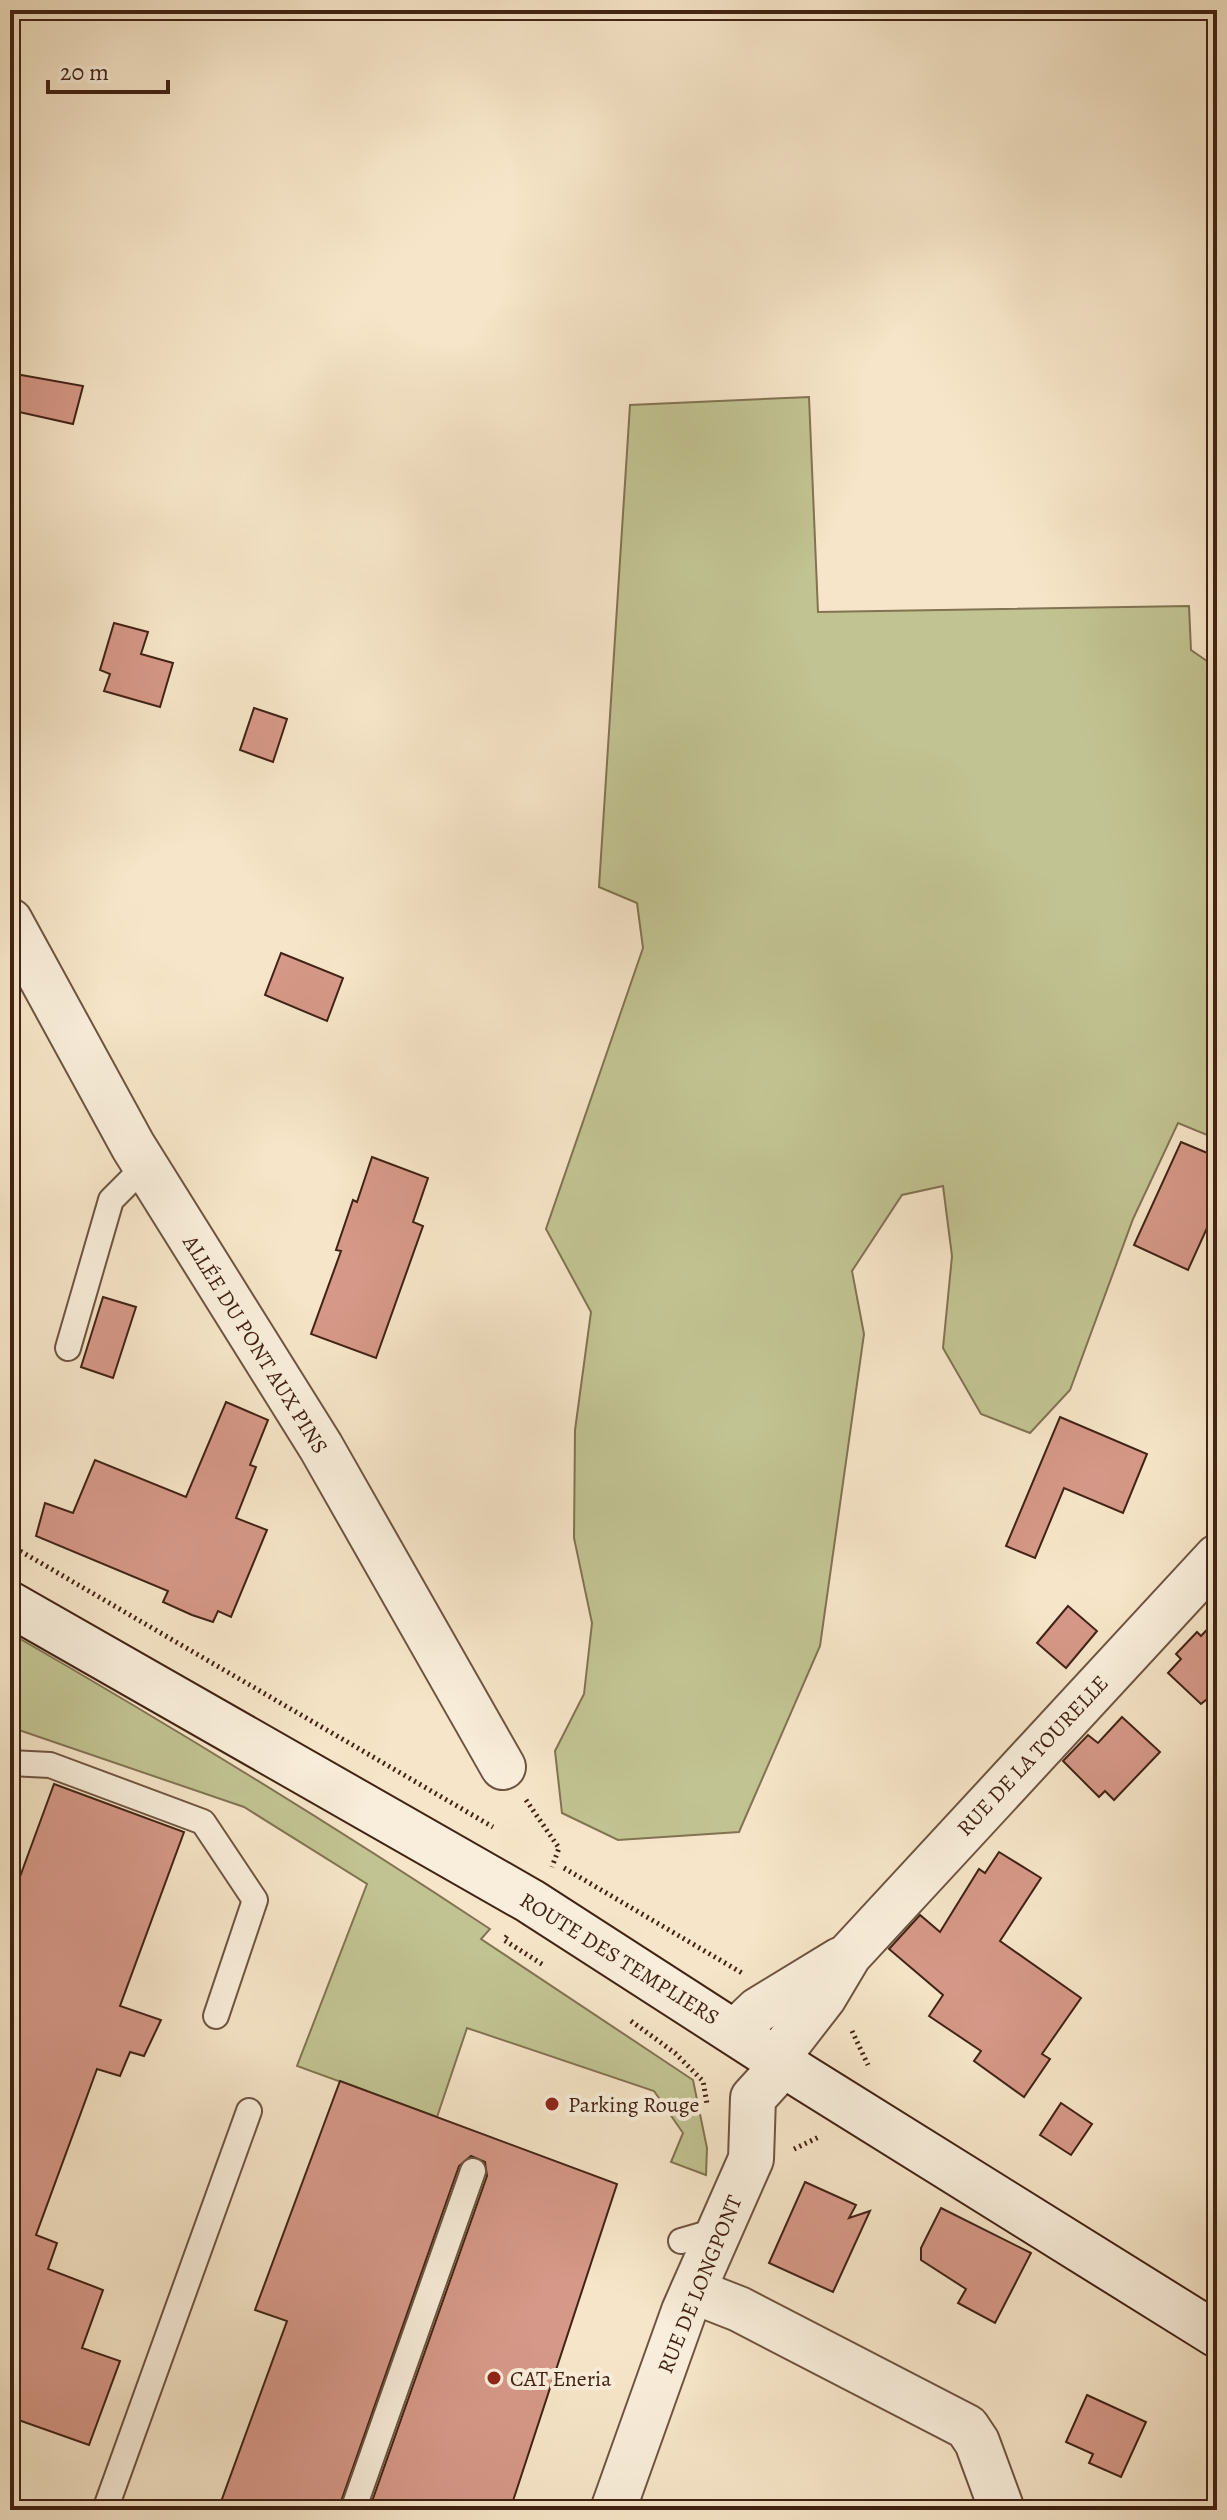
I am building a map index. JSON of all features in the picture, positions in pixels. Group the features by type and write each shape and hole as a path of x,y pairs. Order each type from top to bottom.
{"street":[{"name":"ALLÉE DU PONT AUX PINS","path":"10,921 146,1165 321,1447 503,1767"},
{"name":"RUE DE LA TOURELLE","path":"780,2061 849,1955 1217,1557"},
{"name":"ROUTE DES TEMPLIERS","path":"10,1604 530,1901 1217,2335"},
{"name":"RUE DE LA TOURELLE","path":"736,2031 758,2010 849,1955"},
{"name":"RUE DE LONGPONT","path":"613,2510 693,2291 700,2235 751,2159 753,2098 780,2061"},
{"path":"693,2291 753,2316 967,2427 977,2442 1002,2510"}],"lane":[{"path":"68,1348 111,1200 146,1165"},
{"path":"10,1763 50,1765 203,1822 255,1900 216,2016"},
{"path":"105,2510 249,2111"},
{"path":"353,2510 473,2171"}],"path":[{"path":"503,1767 559,1848 555,1863 504,1940 554,1971"},
{"path":"629,2019 675,2053 703,2081 708,2108"}],"green space":[{"path":"809,397 818,612 1189,606 1191,650 1217,668 1217,1139 1178,1123 1133,1219 1070,1390 1030,1433 981,1414 943,1348 952,1256 943,1186 902,1195 852,1271 864,1334 820,1646 739,1832 618,1840 562,1813 555,1751 584,1694 592,1623 574,1538 575,1430 591,1312 546,1229 643,948 637,903 599,887 630,405"},
{"path":"10,1633 252,1777 431,1890 490,1929 481,1939 693,2080 707,2148 706,2175 671,2162 683,2133 654,2091 467,2028 437,2117 297,2066 367,1884 244,1807 10,1727"}],"building":[{"path":"10,373 83,386 73,424 10,410"},
{"path":"114,623 148,632 141,654 173,663 160,707 104,691 110,674 100,670"},
{"path":"254,708 287,719 273,762 240,750"},
{"path":"281,953 343,978 327,1021 265,995"},
{"path":"1181,1142 1217,1157 1217,1206 1188,1270 1134,1245"},
{"path":"372,1157 428,1178 413,1222 423,1226 376,1358 311,1334 341,1251 336,1250 353,1200 357,1202"},
{"path":"103,1297 136,1307 113,1378 81,1367"},
{"path":"226,1402 268,1420 250,1465 256,1467 236,1518 267,1530 231,1617 218,1611 213,1622 192,1615 163,1602 168,1591 36,1536 45,1503 73,1513 95,1460 186,1497"},
{"path":"1060,1417 1147,1454 1123,1513 1064,1488 1035,1558 1006,1546"},
{"path":"1068,1606 1097,1631 1066,1668 1037,1643"},
{"path":"1217,1619 1217,1691 1201,1704 1168,1673 1181,1659 1176,1654 1197,1632 1201,1636"},
{"path":"1122,1717 1160,1752 1114,1800 1105,1791 1099,1797 1063,1761 1088,1735 1098,1743"},
{"path":"54,1784 184,1832 120,2006 161,2020 144,2056 130,2052 120,2076 97,2069 36,2235 57,2243 48,2269 103,2290 82,2348 120,2361 89,2445 10,2417 10,1904"},
{"path":"999,1852 1041,1878 1000,1941 1081,1998 1042,2054 1050,2059 1024,2097 974,2061 981,2051 929,2016 943,1995 889,1949 920,1915 940,1932 979,1869 985,1873"},
{"path":"340,2081 617,2184 510,2510 369,2510 487,2176 485,2162 471,2156 459,2166 338,2510 218,2510 287,2321 255,2310"},
{"path":"1061,2103 1092,2124 1071,2155 1040,2135"},
{"path":"805,2182 856,2205 849,2218 870,2211 833,2292 769,2263"},
{"path":"941,2208 1031,2253 995,2323 958,2303 966,2289 921,2260 921,2248"},
{"path":"1087,2395 1146,2422 1121,2477 1089,2463 1093,2454 1066,2442"}],"place":[{"name":"Parking Rouge","path":"552,2104"},
{"name":"CAT Eneria","path":"494,2378"}]}
